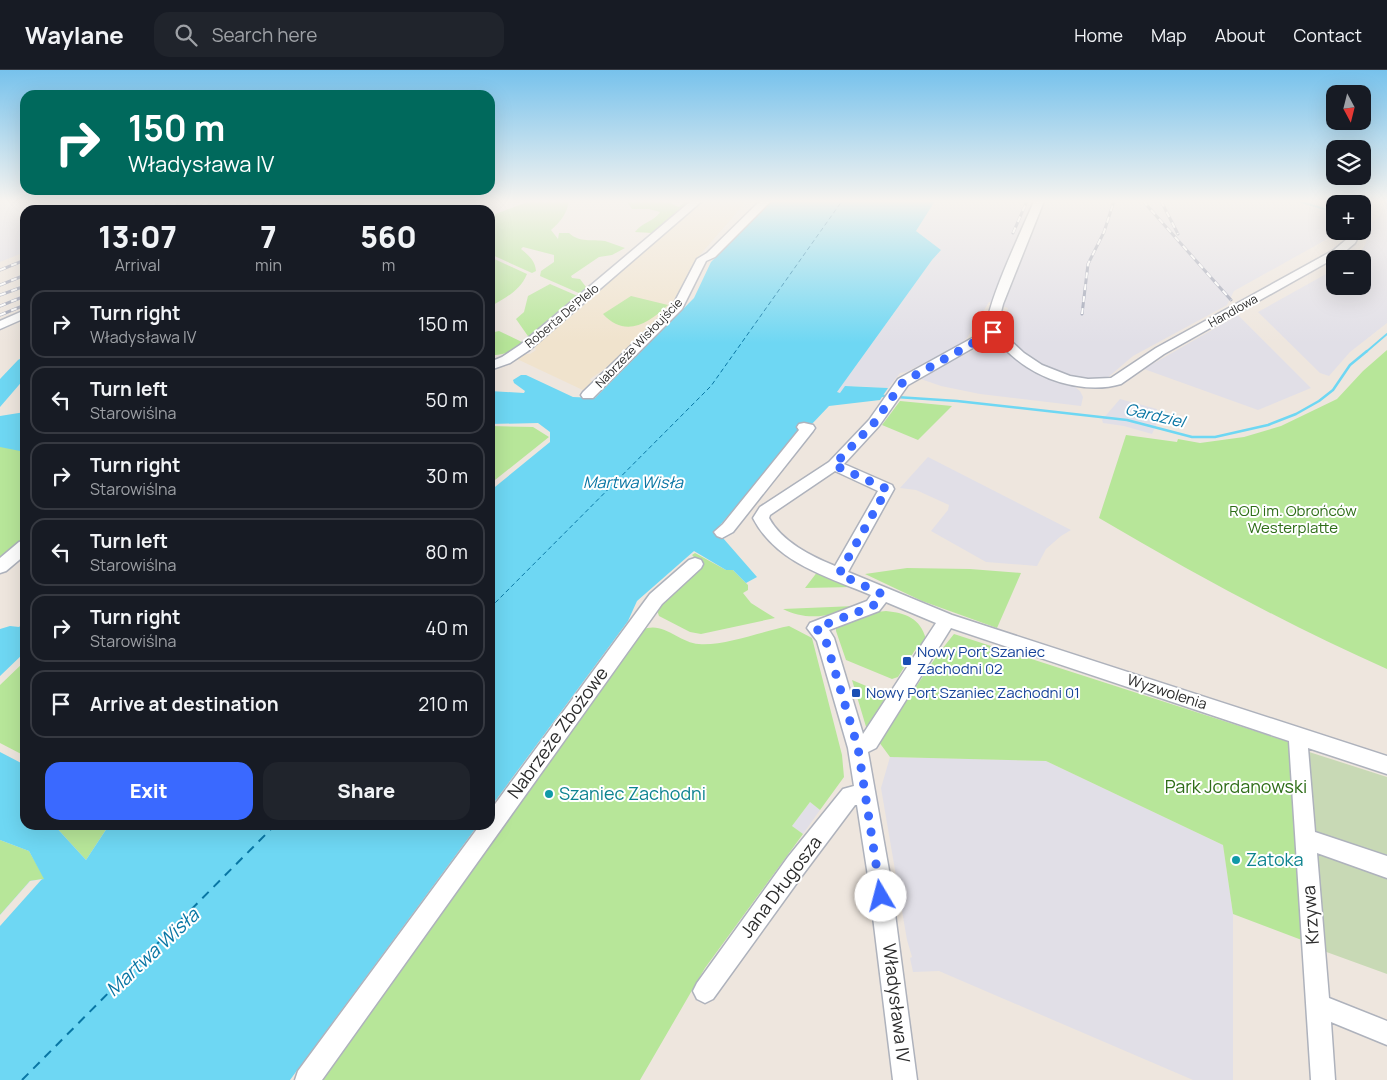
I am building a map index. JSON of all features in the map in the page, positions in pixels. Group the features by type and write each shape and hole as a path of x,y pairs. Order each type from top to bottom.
{"street":[{"name":"Roberta De'Plelo","path":"495,364 506,360 524,348 642,248"},
{"name":"Nabrzeże Wisłoujście","path":"588,395 678,307 702,259 711,255 718,248"},
{"path":"858,748 869,742 947,620 882,594 843,568 797,556 764,526 761,518 766,511 834,465 874,423 897,389 912,376 993,332 992,324 997,304 1020,248"},
{"name":"Handlowa","path":"993,332 1038,368 1090,384 1104,385 1116,381 1160,352 1343,248"},
{"path":"0,325 20,316"},
{"path":"722,532 728,528 808,428 804,426"},
{"path":"834,465 887,489 843,568"},
{"path":"0,567 20,550"},
{"name":"Nabrzeże Zbożowe","path":"495,821 652,605 695,564"},
{"name":"Władysława IV","path":"882,594 873,606 816,628 825,638 858,748 879,876 905,1080"},
{"name":"Wyzwolenia","path":"947,620 1387,765"},
{"name":"Krzywa","path":"1298,736 1323,1080"},
{"name":"Jana Długosza","path":"705,991 796,865 850,796 865,795"},
{"name":"Nabrzeże Zbożowe","path":"307,1080 489,830"},
{"path":"1306,838 1387,867"},
{"path":"1317,1005 1387,1033"}],"shaded area":[{"path":"0,248 20,248 20,254 0,262"},
{"path":"648,248 706,248 698,257 674,305 606,371 603,370 590,379 593,383 587,392 517,359 523,354 530,354 536,350 534,345"},
{"path":"939,248 1311,248 1234,291 1227,305 1133,356 1106,379 1084,379 1049,368 1028,356 1013,343 1003,325 1008,308 989,302 967,338 956,347 906,372 900,373 888,388 854,386 848,387 840,393 837,392 941,250"},
{"path":"1363,248 1387,248 1387,323 1350,352 1329,376 1320,373 1258,312 1326,274 1326,295 1371,295 1371,250 1362,250"},
{"path":"1238,315 1311,388 1258,410 1144,369"},
{"path":"980,347 993,351 1006,351 1071,384 1080,391 1083,397 1081,406 980,394 941,386 918,378"},
{"path":"1120,399 1157,409 1155,418 1157,423 1152,434 1124,426 1103,423 1102,420"},
{"path":"928,457 1071,530 1046,549 1037,566 986,562 931,531 948,510 949,505 916,490 900,488"},
{"path":"890,757 1046,761 1223,845 1233,914 1233,1080 1193,1080 939,971 913,972 910,958 912,957 907,940 881,788"},
{"path":"810,802 820,810 803,834 792,826"}],"green space":[{"path":"495,248 522,248 534,264 536,271 532,273 495,256"},
{"path":"527,248 625,248 612,255 599,257 571,276 572,278 580,279 586,287 581,294 540,276 541,271 554,262 554,255"},
{"path":"495,259 527,274 516,290 495,304"},
{"path":"550,284 580,297 530,339 516,319 524,312 528,296"},
{"path":"631,296 668,305 652,318 636,326 620,325 611,321 603,314"},
{"path":"499,331 524,343 508,352 495,355 495,332"},
{"name":"ROD im. Obrońców Westerplatte","path":"1387,350 1387,669 1313,635 1241,598 1099,518 1126,435 1177,442 1178,439 1200,443 1244,437 1281,426 1337,399 1363,371"},
{"path":"900,401 952,406 918,440 882,425"},
{"path":"20,424 20,546 0,563 0,428"},
{"path":"495,426 533,427 549,437 495,480"},
{"path":"695,553 726,570 733,570 748,585 748,590 743,593 751,603 775,618 701,634 690,632 659,616 657,610 695,558 692,555"},
{"path":"907,568 970,569 1021,573 997,628 922,601 865,574"},
{"path":"818,571 853,587 805,588"},
{"path":"855,606 838,613 819,616 800,615 783,609"},
{"path":"886,611 906,615 916,621 926,639 922,649 917,647 898,677 892,679 846,660 836,631 836,625 858,614"},
{"path":"789,626 812,638 842,755 844,777 820,810 810,802 792,826 803,834 705,968 640,1080 316,1080 605,678 628,653 639,632 650,628 657,628 692,643 709,644 732,641"},
{"name":"Park Jordanowski","path":"954,634 1295,744 1307,942 1233,914 1223,845 1046,761 890,757 879,742 938,654"},
{"path":"20,666 20,753 0,743 0,685"},
{"path":"852,680 890,696 867,730"},
{"path":"1306,751 1387,777 1387,974 1321,950"},
{"path":"59,830 106,830 86,860"},
{"path":"0,840 29,851 45,879 30,881 0,915"}],"water":[{"name":"Martwa Wisła","path":"725,248 939,248 941,250 837,392 840,393 845,386 888,388 880,400 829,406 811,425 807,423 716,530 757,577 746,583 733,570 726,570 694,551 637,601 628,621 495,801 495,487 550,442 550,432 538,423 495,424 495,391 524,393 525,391 514,383 513,380 521,375 526,375 573,397 595,398 694,298 711,262"},
{"path":"20,359 20,384 0,407 0,379"},
{"path":"20,413 20,451 0,447 0,416"},
{"path":"10,626 19,627 20,657 0,676 0,629"},
{"name":"Martwa Wisła","path":"0,752 20,762 20,830 59,830 86,860 106,830 474,830 290,1080 0,1080 0,915 30,881 44,879 29,851 0,840"}],"pier":[{"path":"42,879 0,926 0,915 30,881"}],"waterway":[{"name":"Gardziel","path":"1366,352 1387,334"},
{"name":"Gardziel","path":"896,397 957,401 1127,420 1192,437 1215,437 1268,425 1296,414 1319,401 1333,390 1350,365 1367,351"},
{"name":"Gardziel","path":"883,396 890,396"}],"ferry route":[{"path":"495,603 711,386 809,248"},
{"path":"22,1080 270,830"}],"railway":[{"path":"1082,314 1088,264 1096,248"},
{"path":"1185,248 1231,300"},
{"path":"0,270 20,262"},
{"path":"0,285 20,277"},
{"path":"0,295 20,288"},
{"path":"0,306 20,298"},
{"path":"0,315 20,307"}],"place":[{"name":"Nowy Port Szaniec Zachodni 02","path":"907,661"},
{"name":"Nowy Port Szaniec Zachodni 01","path":"856,693"},
{"name":"Szaniec Zachodni","path":"549,794"},
{"name":"Zatoka","path":"1236,860"}],"route":[{"path":"881,896 858,748 825,638 816,628 873,606 882,594 839,574 887,489 834,465 874,423 903,382 993,332"}]}
